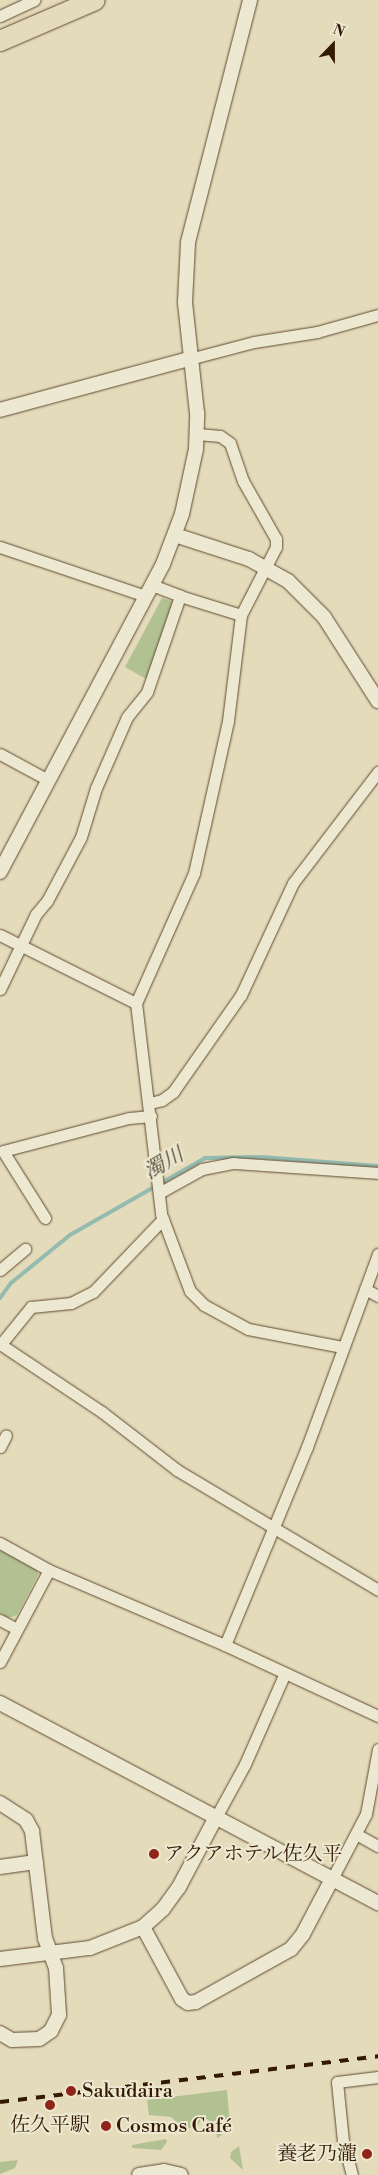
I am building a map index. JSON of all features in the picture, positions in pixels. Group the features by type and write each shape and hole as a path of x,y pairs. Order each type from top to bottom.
{"highway":[{"path":"0,41 95,0"}],"street":[{"path":"0,16 35,0"},
{"path":"0,872 149,590 175,535 188,492 197,434 193,358 185,302 188,242 250,0"},
{"path":"0,410 254,342 317,332 378,314"},
{"path":"197,434 220,436 230,443 243,481 276,539 266,567 241,614 228,721 194,873 136,1003 150,1102 163,1219 190,1291 204,1305 248,1330 342,1347"},
{"path":"175,535 266,567 288,581 324,617 378,701"},
{"path":"0,547 149,590 180,596 241,614"},
{"path":"0,989 21,945 81,837 96,788 127,717 148,692 180,596"},
{"path":"0,754 48,780"},
{"path":"150,1102 162,1100 173,1092 230,1011 254,972 293,883 378,772"},
{"path":"0,935 136,1003"},
{"path":"45,1218 3,1151 128,1118 151,1116"},
{"path":"159,1191 202,1169 233,1163 378,1172"},
{"path":"163,1219 92,1292 71,1303 31,1307 0,1344 102,1412 177,1470 378,1590"},
{"path":"0,1270 25,1249"},
{"path":"225,1645 272,1527 307,1447 342,1347 378,1254"},
{"path":"365,1289 378,1296"},
{"path":"0,1447 6,1434"},
{"path":"0,1543 49,1570 225,1645 284,1675 378,1716"},
{"path":"0,1662 49,1570"},
{"path":"0,1620 17,1629"},
{"path":"0,1959 90,1948 143,1927 163,1909 179,1887 245,1764 284,1675"},
{"path":"0,1703 333,1877 378,1903"},
{"path":"143,1927 182,1999 188,2003 196,2002 291,1949 303,1934 356,1834 370,1803 378,1749"},
{"path":"0,1803 29,1824 34,1838 50,1953 56,1968 58,2015 54,2026 39,2039 12,2040 0,2033"},
{"path":"356,1834 378,1846"},
{"path":"0,1867 36,1862"},
{"path":"352,2175 343,2141 337,2082 378,2077"},
{"path":"139,2175 164,2171 182,2175"}],"green space":[{"path":"162,598 173,602 148,680 125,667"},
{"path":"0,1549 37,1568 38,1575 17,1615 9,1618 0,1614"},
{"path":"227,2090 229,2115 233,2118 228,2130 217,2138 216,2126 207,2119 201,2119 198,2125 190,2128 181,2126 171,2117 149,2115 147,2100"},
{"path":"166,2139 167,2142 161,2150 132,2148 132,2145"},
{"path":"239,2146 243,2170 230,2158 231,2152"},
{"path":"18,2160 15,2168 0,2174 0,2162"}],"waterway":[{"name":"濁川","path":"0,1298 11,1283 70,1235 205,1158 262,1157 378,1166"}],"railway":[{"path":"0,2102 378,2056"}],"place":[{"name":"アクアホテル佐久平","path":"154,1854"},
{"name":"Sakudaira","path":"71,2091"},
{"name":"佐久平駅","path":"50,2105"},
{"name":"Cosmos Café","path":"106,2126"},
{"name":"養老乃瀧","path":"367,2154"}]}
